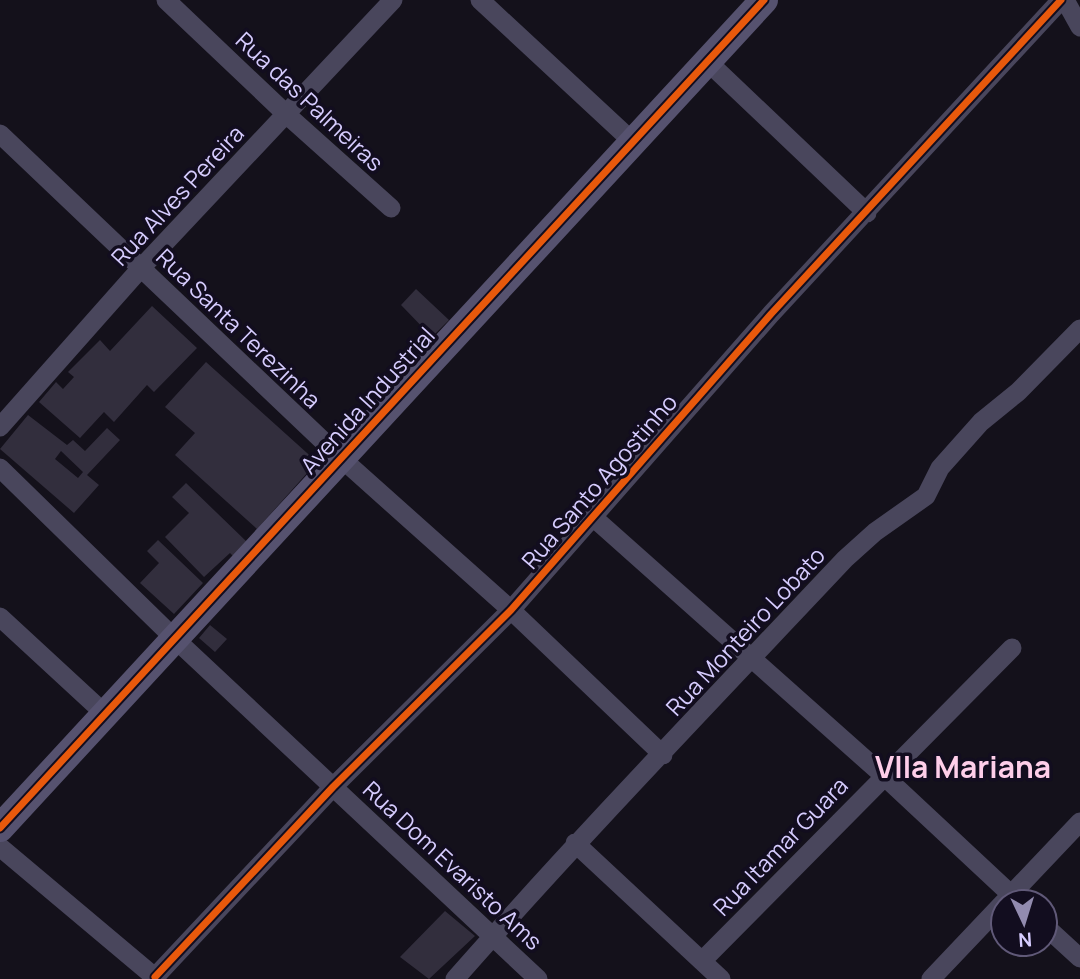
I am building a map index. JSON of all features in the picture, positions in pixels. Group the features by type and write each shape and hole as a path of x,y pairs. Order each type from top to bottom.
{"street":[{"name":"Rua das Palmeiras","path":"166,0 286,114 391,208"},
{"name":"Rua Alves Pereira","path":"0,427 141,268 393,0"},
{"path":"480,0 633,142"},
{"name":"Avenida Industrial","path":"0,828 764,0"},
{"path":"1063,0 1080,27"},
{"name":"Rua Santo Agostinho","path":"156,978 333,787 511,610 710,383 1063,0"},
{"path":"706,60 867,213"},
{"name":"Rua Santa Terezinha","path":"0,134 341,458 511,610 663,755"},
{"name":"Rua Monteiro Lobato","path":"455,979 575,843 663,755 855,550 875,531 926,496 940,468 972,431 1018,392 1080,329"},
{"name":"Rua Dom Evaristo Ams","path":"0,468 174,638 538,979"},
{"path":"594,517 884,776 1004,888"},
{"path":"0,618 104,713"},
{"name":"Rua Itamar Guara","path":"702,961 1012,648"},
{"path":"1024,888 1080,822"},
{"path":"575,843 721,979"},
{"path":"0,846 156,978"},
{"path":"931,979 989,923"},
{"path":"1059,939 1080,958"}],"building":[{"path":"416,289 449,320 432,337 401,305"},
{"path":"152,306 197,348 154,392 147,385 114,422 104,412 80,438 39,402 56,382 63,389 74,377 68,372 100,340 110,351"},
{"path":"206,362 317,462 257,529 175,455 195,433 165,407"},
{"path":"28,415 67,445 73,440 85,451 107,428 120,440 87,475 99,485 74,513 0,449","holes":["61,451 83,472 78,478 55,459"]},
{"path":"186,483 247,542 234,557 230,553 204,577 165,537 189,513 172,497"},
{"path":"158,540 203,583 174,614 140,583 159,563 147,551"},
{"path":"210,625 227,639 215,652 199,638"},
{"path":"445,911 475,936 429,979 400,957"}],"cycle path":[{"path":"0,828 764,0"},
{"path":"155,977 333,787 511,610 771,314 1061,0"}],"district":[{"name":"VIla Mariana","path":"963,766"}]}
